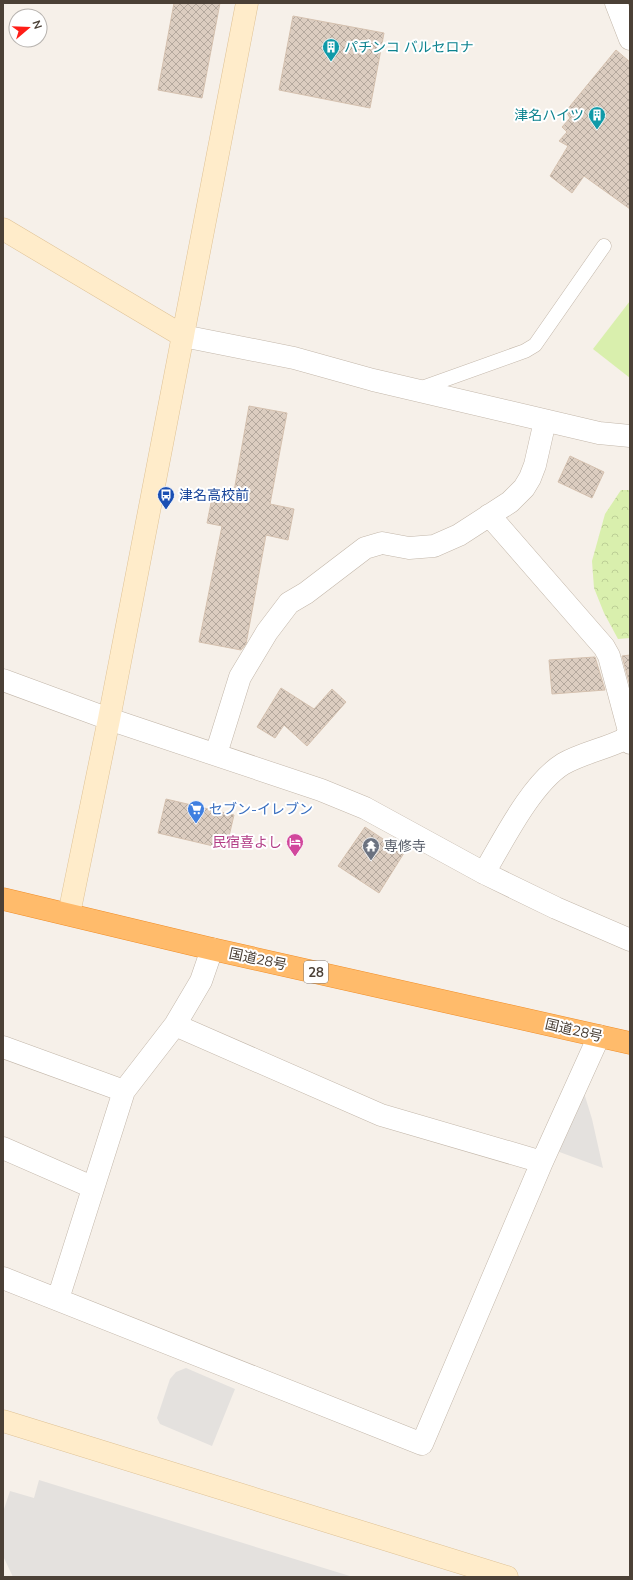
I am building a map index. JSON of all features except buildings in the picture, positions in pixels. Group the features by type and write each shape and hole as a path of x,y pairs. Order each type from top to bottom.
{"highway":[{"name":"国道28号","path":"3,899 212,949 630,1043"}],"street":[{"path":"69,914 109,719 247,3"},
{"path":"616,3 627,35 630,39"},
{"path":"3,229 183,336 294,358 415,390 545,421 599,433 630,436"},
{"path":"216,754 240,677 267,632 289,603 306,594 365,548 382,543 409,548 434,546 459,534 510,502 524,488 535,465 545,421"},
{"path":"484,873 530,799 546,779 562,765 629,736 609,656 604,647 489,515"},
{"path":"3,680 109,719 321,790 365,808 484,873 556,908 630,940"},
{"path":"58,1299 92,1187 124,1091 175,1025 201,982 212,949"},
{"path":"175,1025 381,1115 542,1162"},
{"path":"3,1278 422,1444 542,1162 598,1036"},
{"path":"3,1047 124,1091"},
{"path":"3,1148 92,1187"},
{"path":"4,1425 507,1577"}],"lane":[{"path":"415,390 525,351 535,345 604,246"}],"green space":[{"path":"630,301 630,378 593,349"},
{"path":"621,490 630,490 630,638 618,639 604,613 594,588 592,561 605,514"}],"shaded area":[{"path":"581,1083 592,1119 603,1168 554,1150"},
{"path":"186,1368 235,1389 212,1446 160,1424 157,1418 170,1379 176,1372"},
{"path":"39,1480 353,1577 13,1577 3,1556 3,1512 10,1491 34,1498"}],"place":[{"name":"パチンコ バルセロナ","path":"331,62"},
{"name":"津名ハイツ","path":"597,130"},
{"name":"津名高校前","path":"166,510"},
{"name":"セブン-イレブン","path":"196,824"},
{"name":"民宿喜よし","path":"295,857"},
{"name":"専修寺","path":"371,861"}]}
